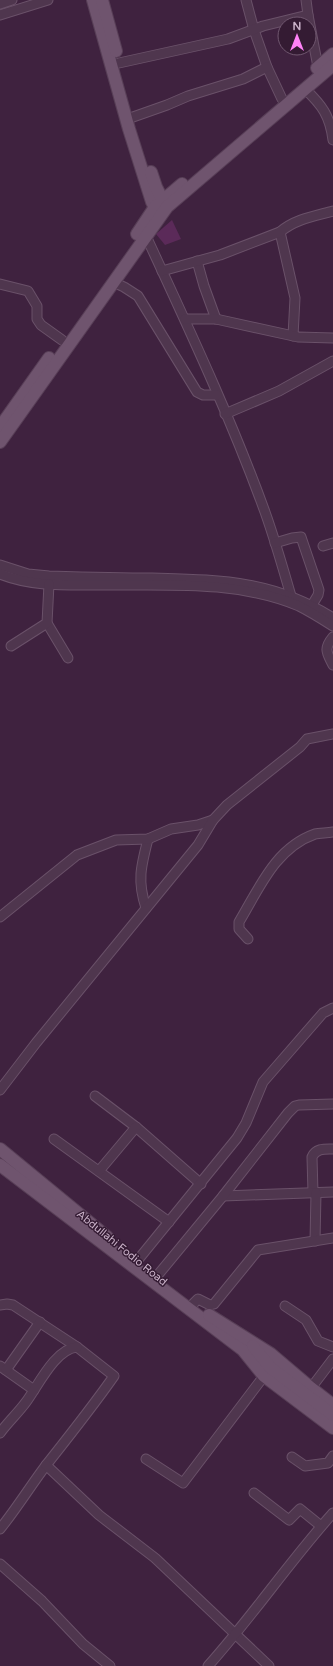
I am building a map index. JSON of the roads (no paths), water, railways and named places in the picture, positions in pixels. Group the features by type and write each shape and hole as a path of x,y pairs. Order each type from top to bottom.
{"main road":[{"path":"94,1 119,63 161,208"},
{"path":"94,1 129,129 161,208"},
{"path":"0,427 134,238 161,208 333,54"},
{"path":"0,442 146,236 161,208 333,65"},
{"name":"Abdullahi Fodio Road","path":"0,1149 137,1261 246,1345"},
{"name":"Abdullahi Fodio Road","path":"0,1165 246,1345"},
{"path":"246,1345 263,1358 271,1368 333,1415"},
{"path":"246,1345 264,1376 333,1428"},
{"path":"246,1345 271,1354 310,1388 333,1405"}],"street":[{"path":"0,4 12,0"},
{"path":"0,15 48,0"},
{"path":"246,0 254,30 282,100"},
{"path":"306,0 318,67"},
{"path":"119,63 228,39 308,15"},
{"path":"134,117 167,106 188,96 243,79 268,68"},
{"path":"305,89 319,102 326,114 330,124 333,140"},
{"path":"162,271 220,255 280,232 287,226 299,221 333,211"},
{"path":"280,232 295,298 293,336"},
{"path":"146,236 185,318 257,491 291,596"},
{"path":"197,262 216,319"},
{"path":"113,282 138,296 197,392 203,395 217,395"},
{"path":"0,284 28,291 37,306 37,319 41,325 62,340"},
{"path":"185,318 216,319 293,336 333,338"},
{"path":"225,414 279,391 333,361"},
{"path":"275,543 301,537 318,590 318,595 312,605"},
{"path":"322,546 333,542"},
{"path":"0,565 28,574 49,576 230,581 291,596 312,605 333,618"},
{"path":"0,574 12,579 48,584 196,586 235,589 268,596 298,606 333,626"},
{"path":"48,584 47,623 68,658"},
{"path":"11,646 47,623"},
{"path":"333,637 328,643 327,648 327,653 333,666"},
{"path":"0,1090 36,1043 198,845 213,820 227,805 300,747 307,739 333,734"},
{"path":"0,917 77,855 116,840 148,839 171,829 198,825 213,820"},
{"path":"248,940 239,929 239,922 271,867 298,842 315,834 333,832"},
{"path":"146,908 141,893 141,866 148,839"},
{"path":"137,1261 237,1138 246,1123 262,1082 323,1012 333,1008"},
{"path":"95,1096 136,1127 201,1184"},
{"path":"157,1276 295,1106 333,1104"},
{"path":"99,1171 136,1127"},
{"path":"54,1139 168,1222"},
{"path":"315,1241 315,1193 312,1157 313,1153 317,1150 333,1149"},
{"path":"223,1196 333,1192"},
{"path":"193,1304 198,1299 210,1305 214,1304 258,1250 333,1238"},
{"path":"0,1305 13,1305 77,1347 114,1376 82,1421 46,1465 0,1529"},
{"path":"285,1306 306,1320 318,1341 333,1347"},
{"path":"34,1390 3,1368 40,1322"},
{"path":"0,1433 26,1403 50,1367 63,1352 70,1348 77,1347"},
{"path":"310,1388 333,1359"},
{"path":"146,1460 183,1483 264,1376"},
{"path":"292,1457 305,1466 328,1463 333,1456"},
{"path":"46,1465 99,1516 155,1558 268,1666"},
{"path":"254,1493 290,1520 300,1510 321,1526"},
{"path":"208,1666 236,1635 321,1526 333,1513"},
{"path":"0,1564 42,1601 83,1644 110,1666"}]}
